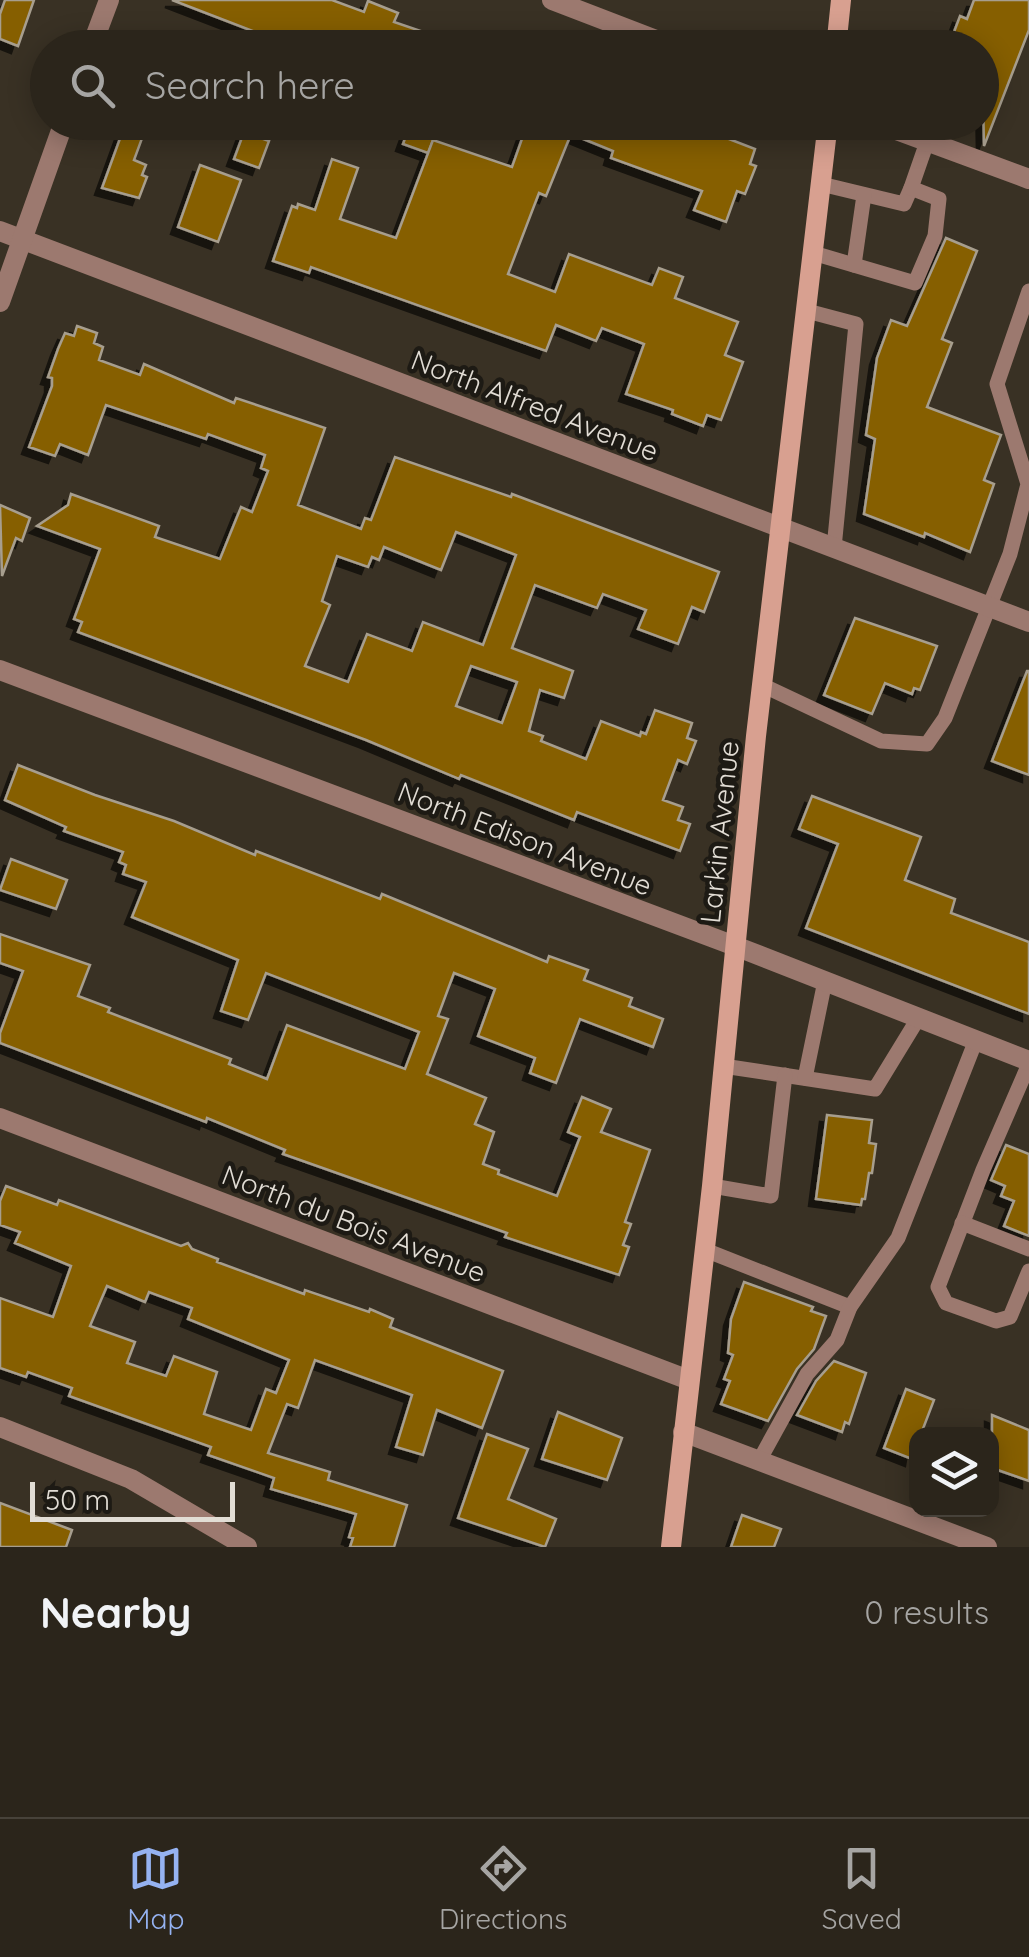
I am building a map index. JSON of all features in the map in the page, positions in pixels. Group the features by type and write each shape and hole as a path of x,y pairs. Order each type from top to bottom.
{"main road":[{"path":"838,30 842,0"},
{"name":"Larkin Avenue","path":"671,1547 762,685 826,140"}],"street":[{"path":"98,30 108,0"},
{"path":"552,0 630,30"},
{"path":"0,302 58,140"},
{"path":"921,140 1029,180"},
{"name":"North Alfred Avenue","path":"0,231 1029,622"},
{"name":"North Edison Avenue","path":"0,670 735,946 1029,1063"},
{"name":"North du Bois Avenue","path":"0,1118 689,1380"},
{"path":"0,1427 131,1479 247,1547"},
{"path":"683,1432 987,1547"}],"lane":[{"path":"821,184 904,204 926,142"},
{"path":"813,253 915,283 935,236 939,199 911,188"},
{"path":"854,265 864,195"},
{"path":"762,685 881,741 926,744 944,718 1010,554 1028,484 997,384 1029,292"},
{"path":"806,311 856,324 834,548"},
{"path":"805,1078 826,981"},
{"path":"723,1066 874,1089 919,1017"},
{"path":"760,1461 807,1374 837,1340 850,1306 898,1238 976,1040"},
{"path":"1029,1063 938,1287 946,1303 1003,1321 1010,1317 1029,1271"},
{"path":"712,1186 771,1196 785,1076"},
{"path":"962,1223 1029,1249"},
{"path":"704,1250 850,1306"}],"building":[{"path":"5,0 34,0 18,46 0,39 0,14"},
{"path":"172,0 332,0 364,12 368,1 398,13 394,22 418,30 250,30"},
{"path":"974,0 1029,0 1029,30 999,107 999,30 955,30 960,16 967,19"},
{"path":"119,140 141,140 134,160 146,165 142,175 147,177 139,198 102,188"},
{"path":"241,140 269,141 259,168 234,159"},
{"path":"404,140 433,140 428,153 403,144"},
{"path":"433,140 512,167 522,140 569,140 546,196 539,193 508,274 555,292 569,254 652,285 659,268 683,277 675,298 738,322 725,355 743,362 721,420 707,415 703,426 672,414 673,410 626,394 644,344 602,328 596,341 556,325 546,351 311,267 309,273 273,261 292,206 315,210 332,159 358,168 340,219 396,238"},
{"path":"586,140 732,140 755,149 750,164 756,166 745,194 737,191 726,222 694,210 702,191 611,158 613,151"},
{"path":"200,165 241,180 218,242 178,227"},
{"path":"946,238 977,251 942,339 952,343 927,407 1001,435 984,480 994,484 970,552 864,514 875,439 866,435 877,358 891,320 907,326"},
{"path":"77,326 97,333 94,343 103,347 99,360 140,375 144,364 234,403 236,398 325,428 298,505 361,529 365,518 371,520 395,457 511,497 512,494 719,572 704,612 692,607 678,644 638,629 646,610 603,594 597,608 535,585 512,648 573,671 564,698 540,690 529,731 543,736 541,741 586,759 601,721 640,736 641,732 646,734 655,710 692,723 687,738 696,741 687,764 678,760 663,800 683,807 678,820 690,824 680,851 577,812 574,820 461,775 459,779 78,632 82,622 74,619 100,549 37,526 68,505 71,494 159,526 155,537 220,559 241,507 252,512 268,471 261,468 265,455 106,405 88,455 60,444 55,456 29,447 52,386 52,378 48,377 58,349 65,333 74,336","holes":["456,532 516,555 483,645 423,622 412,651 367,634 348,682 305,666 330,605 322,601 337,556 368,567 372,557 379,560 384,547 441,570","471,666 517,682 502,723 456,706"]},
{"path":"0,505 30,518 22,541 16,538 2,576"},
{"path":"855,618 937,646 920,690 914,688 912,694 885,683 872,714 824,695"},
{"path":"1029,671 1029,775 992,761"},
{"path":"18,765 174,821 255,855 256,851 380,899 382,894 547,962 549,956 588,970 584,980 632,998 629,1006 663,1019 653,1047 580,1019 556,1083 530,1073 535,1058 478,1036 495,989 454,973 438,1016 448,1019 427,1074 486,1098 475,1124 494,1132 483,1164 499,1170 498,1174 557,1196 580,1137 568,1132 582,1097 611,1109 601,1132 650,1150 625,1222 631,1224 623,1245 629,1247 619,1275 283,1154 285,1150 207,1118 206,1122 0,1043 0,1033 23,971 0,963 0,934 90,965 78,996 110,1008 108,1012 231,1059 229,1064 267,1079 287,1025 405,1069 419,1032 266,973 248,1020 221,1011 238,960 132,917 146,882 123,874 126,865 119,862 123,852 64,831 66,827 5,800"},
{"path":"812,796 921,837 905,880 955,899 951,913 1029,942 1029,1014 806,928 838,844 799,829"},
{"path":"11,859 67,880 56,909 0,890"},
{"path":"827,1115 872,1120 869,1143 876,1144 872,1173 861,1205 816,1199"},
{"path":"1006,1145 1029,1154 1029,1236 1004,1226 1014,1201 1001,1196 1005,1186 991,1180"},
{"path":"6,1186 57,1205 59,1200 181,1246 188,1243 192,1249 218,1259 217,1262 304,1294 305,1290 393,1319 390,1327 503,1371 482,1428 437,1410 423,1455 396,1447 412,1395 315,1360 298,1408 287,1404 268,1453 330,1472 328,1480 407,1505 394,1547 350,1547 356,1514 271,1489 274,1478 208,1455 211,1447 69,1396 72,1388 28,1372 26,1377 0,1368 0,1298 53,1317 71,1266 15,1243 20,1232 0,1225 0,1201","holes":["107,1286 145,1302 149,1292 192,1308 188,1319 289,1360 276,1393 266,1389 251,1430 204,1414 217,1372 174,1356 166,1376 127,1363 135,1342 90,1326"]},
{"path":"744,1282 813,1307 811,1311 826,1316 814,1349 797,1369 768,1421 721,1404 730,1381 724,1379 733,1355 728,1353 731,1319"},
{"path":"834,1361 866,1373 849,1424 845,1422 842,1432 797,1415 816,1381"},
{"path":"906,1389 934,1400 924,1427 909,1427 909,1458 884,1448"},
{"path":"558,1412 622,1438 607,1480 542,1459"},
{"path":"992,1415 1029,1430 1029,1481 999,1470 999,1427 992,1427"},
{"path":"487,1434 528,1449 508,1499 556,1519 545,1547 458,1518"},
{"path":"0,1503 72,1530 66,1547 0,1547"},
{"path":"742,1515 781,1529 774,1547 731,1547"}]}
